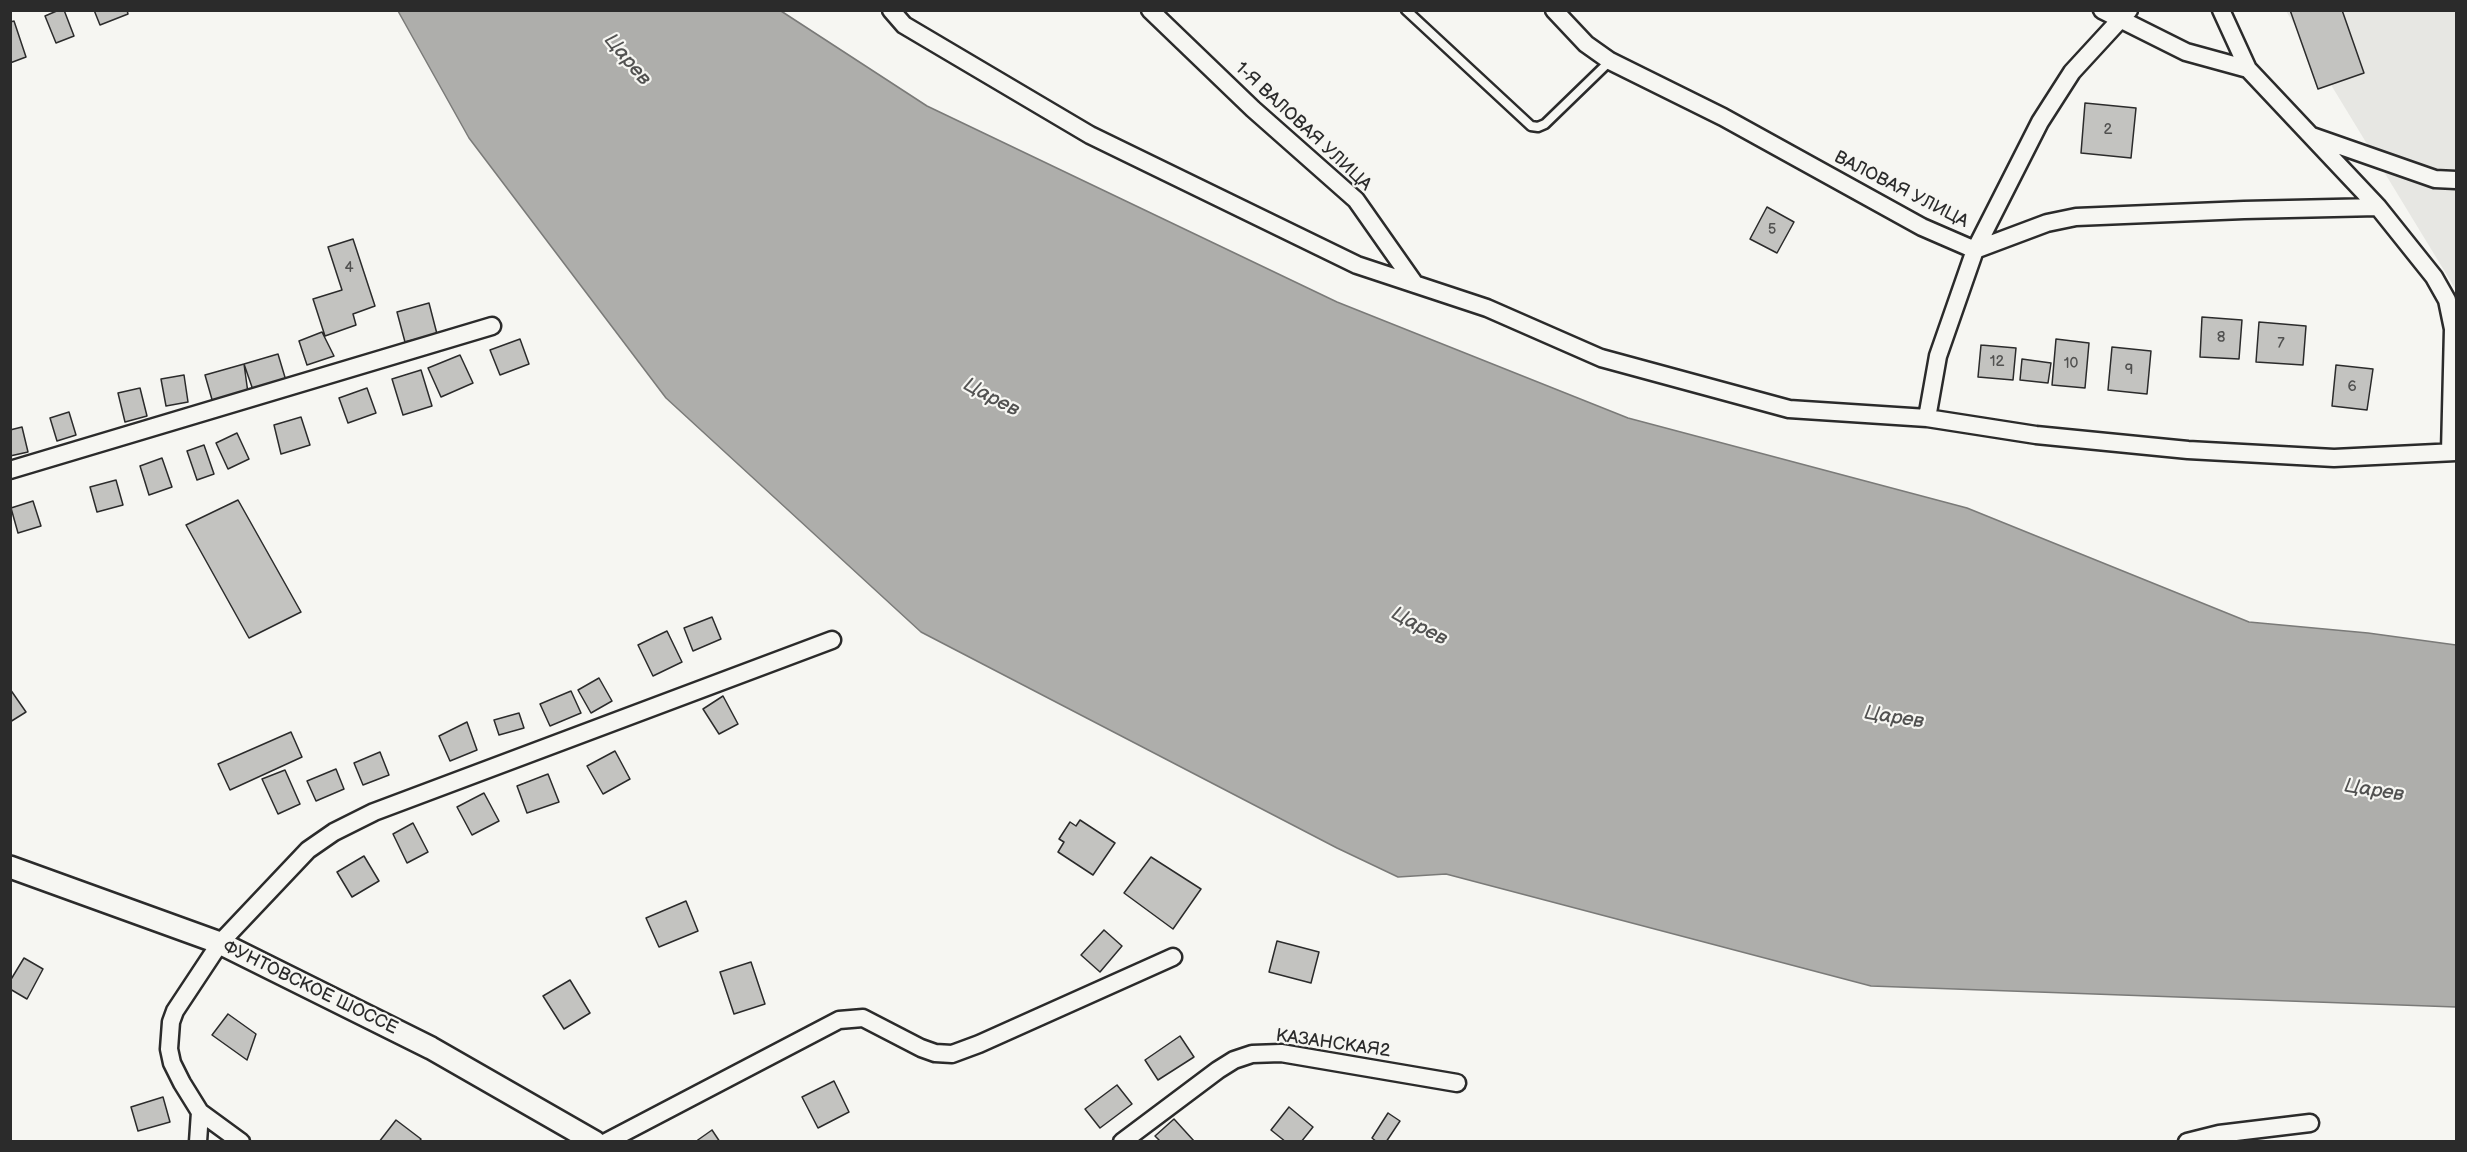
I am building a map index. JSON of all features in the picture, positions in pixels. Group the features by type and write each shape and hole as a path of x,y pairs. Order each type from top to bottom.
{"street":[{"path":"891,10 904,24 1090,135 1357,265 1487,308 1601,358 1789,409 1927,418 2036,435 2188,450 2334,458 2453,452 2453,329 2447,300 2434,277 2378,207 2248,69 2222,10"},
{"name":"1-Я ВАЛОВАЯ УЛИЦА","path":"1150,10 1253,109 1356,200 1415,284"},
{"name":"ВАЛОВАЯ УЛИЦА","path":"1554,10 1586,44 1610,62 1723,117 1922,227 1975,250 2047,223 2076,217 2378,207"},
{"path":"2102,10 2125,15 2187,52 2248,69"},
{"path":"1927,418 1938,356 1975,250 2040,122 2072,72 2125,15"},
{"path":"2309,135 2435,179 2457,180"},
{"path":"10,470 492,326"},
{"path":"242,1142 200,1112 172,1063 169,1034 175,1011 220,943 308,850 334,831 374,812 832,640"},
{"name":"ФУНТОВСКОЕ ШОССЕ","path":"10,867 220,943 431,1048 595,1142"},
{"path":"606,1142 839,1020 863,1018 921,1048 935,1053 952,1054 1173,957"},
{"name":"КАЗАНСКАЯ2","path":"1122,1142 1218,1070 1234,1060 1252,1054 1281,1053 1457,1083"},
{"path":"198,1142 200,1112"},
{"path":"2187,1142 2219,1134 2310,1123"}],"lane":[{"path":"1406,10 1531,126 1538,127 1545,124 1610,62"}],"shaded area":[{"path":"2286,11 2456,11 2456,290"}],"water":[{"name":"Царев","path":"398,11 781,11 927,106 1337,302 1628,418 1967,508 2249,622 2368,633 2456,645 2456,1007 1871,986 1446,874 1398,877 1337,848 921,632 666,398 469,138"}],"building":[{"path":"64,10 74,36 56,43 45,16"},
{"path":"94,10 127,10 128,14 100,25"},
{"path":"2290,10 2342,10 2364,73 2318,89"},
{"path":"14,21 26,57 10,63 10,22"},
{"path":"2085,103 2136,108 2131,158 2081,153"},
{"path":"1767,207 1794,222 1777,253 1750,239"},
{"path":"353,239 375,306 353,314 356,325 325,336 313,299 342,290 328,247"},
{"path":"429,303 437,334 405,342 397,312"},
{"path":"2202,317 2242,320 2239,359 2200,357"},
{"path":"2259,322 2306,326 2303,365 2256,362"},
{"path":"322,332 334,356 307,365 299,341"},
{"path":"520,339 529,364 500,375 490,350"},
{"path":"2056,339 2089,343 2085,388 2052,385"},
{"path":"1981,345 2016,348 2013,380 1978,377"},
{"path":"2112,347 2151,351 2147,394 2108,390"},
{"path":"278,354 287,384 253,390 244,364"},
{"path":"460,355 473,383 441,397 428,368"},
{"path":"2022,359 2051,363 2048,383 2020,380"},
{"path":"244,364 248,393 213,403 205,375"},
{"path":"2336,365 2373,369 2367,410 2332,406"},
{"path":"421,370 432,406 403,415 392,379"},
{"path":"184,375 188,402 166,406 161,379"},
{"path":"140,388 147,416 125,422 118,393"},
{"path":"367,388 376,413 348,423 339,398"},
{"path":"69,412 76,435 57,441 50,418"},
{"path":"301,417 310,445 281,454 274,425"},
{"path":"22,427 28,452 10,456 10,430"},
{"path":"237,433 249,459 228,469 216,443"},
{"path":"204,445 214,474 197,480 187,451"},
{"path":"162,458 172,487 149,495 140,466"},
{"path":"116,480 123,505 97,512 90,487"},
{"path":"238,500 301,612 249,638 186,525"},
{"path":"33,501 41,526 18,533 11,508"},
{"path":"712,617 721,639 693,651 684,628"},
{"path":"667,631 682,662 653,676 638,645"},
{"path":"599,678 612,701 591,713 578,690"},
{"path":"10,689 26,712 10,722"},
{"path":"571,691 581,713 550,726 540,704"},
{"path":"723,696 738,724 719,734 703,709"},
{"path":"519,713 524,728 499,735 494,720"},
{"path":"467,722 477,750 450,761 439,736"},
{"path":"291,732 302,757 230,790 218,764"},
{"path":"615,751 630,779 603,794 587,766"},
{"path":"380,752 389,775 363,785 354,763"},
{"path":"336,769 344,789 316,801 307,781"},
{"path":"285,770 300,804 278,814 262,779"},
{"path":"548,774 559,802 527,813 517,786"},
{"path":"484,793 499,821 472,835 457,807"},
{"path":"1080,820 1115,843 1093,875 1058,852 1064,842 1059,839 1070,822 1076,826"},
{"path":"413,823 428,852 407,863 393,834"},
{"path":"364,856 379,881 352,897 337,872"},
{"path":"1151,857 1201,889 1173,929 1124,893"},
{"path":"686,901 698,931 659,947 646,918"},
{"path":"1104,930 1122,946 1100,972 1081,955"},
{"path":"1277,941 1319,952 1311,983 1269,972"},
{"path":"24,958 43,969 27,999 10,989 10,981"},
{"path":"751,962 765,1004 734,1014 720,972"},
{"path":"570,980 590,1013 564,1029 543,996"},
{"path":"228,1014 256,1034 247,1060 212,1035"},
{"path":"1180,1036 1194,1057 1158,1080 1145,1060"},
{"path":"834,1081 849,1112 818,1128 802,1097"},
{"path":"1117,1085 1132,1104 1100,1128 1085,1109"},
{"path":"163,1097 170,1122 138,1131 131,1107"},
{"path":"1289,1107 1313,1127 1301,1142 1286,1142 1271,1130"},
{"path":"1388,1113 1400,1121 1386,1142 1377,1142 1372,1138"},
{"path":"1174,1119 1194,1142 1161,1142 1155,1136"},
{"path":"396,1120 421,1139 419,1142 379,1142"},
{"path":"712,1130 720,1142 695,1142"}]}
